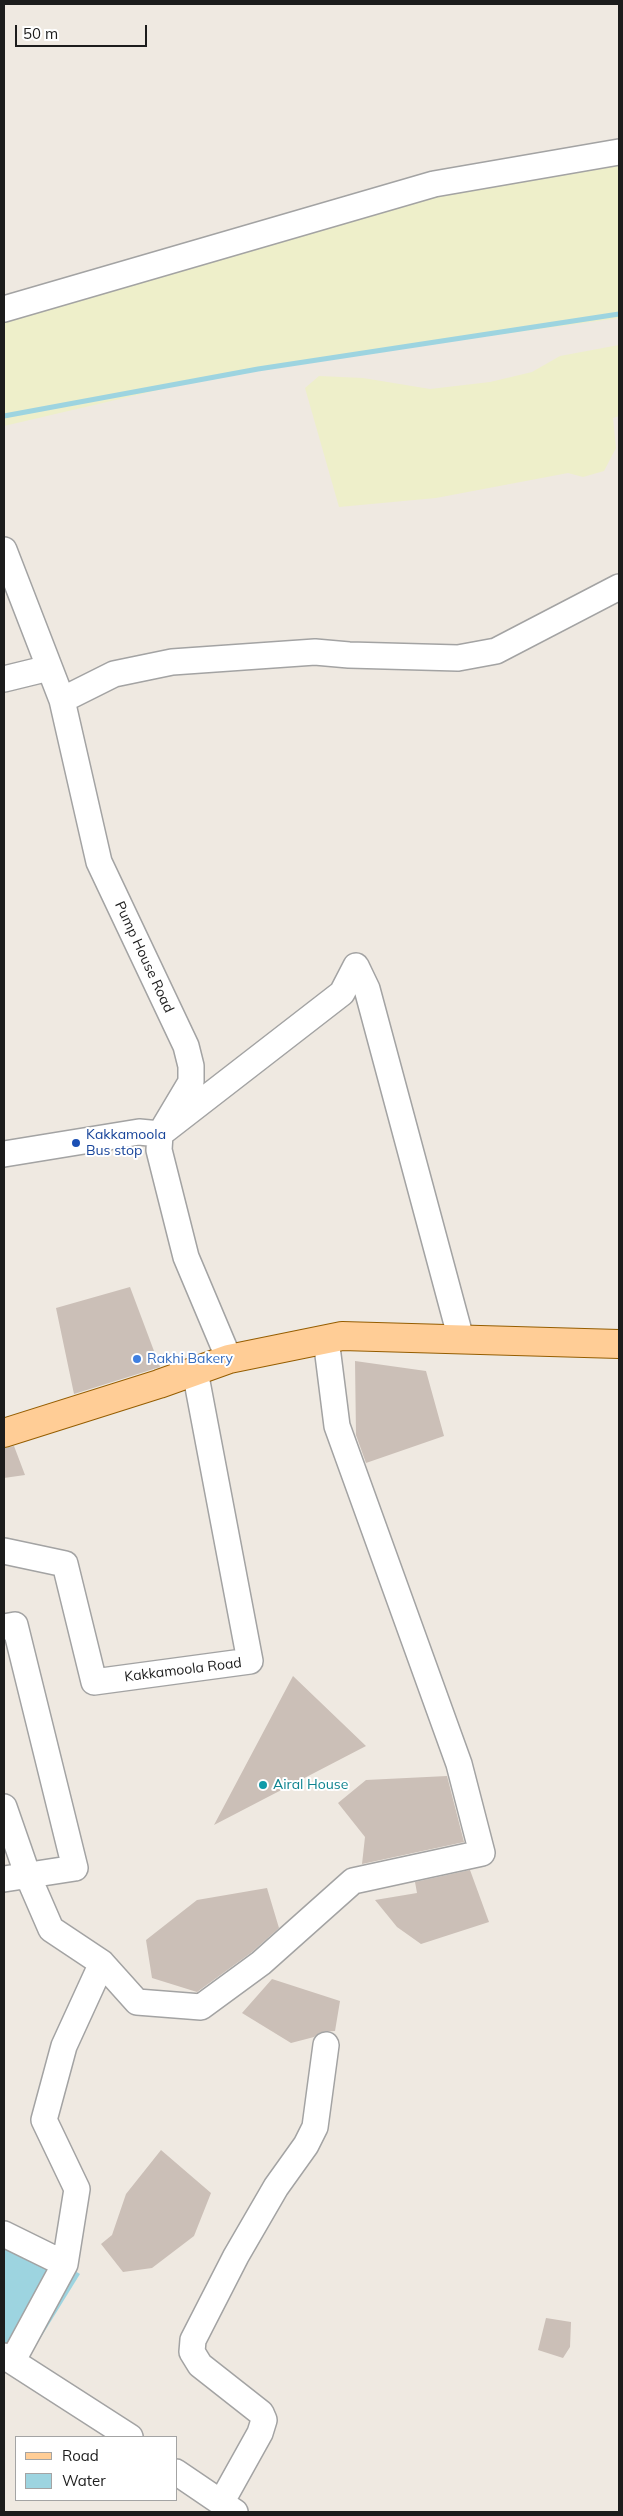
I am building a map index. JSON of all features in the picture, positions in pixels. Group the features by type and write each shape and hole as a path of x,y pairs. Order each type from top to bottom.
{"main road":[{"path":"4,1433 229,1359 342,1336 461,1339 619,1347"}],"street":[{"path":"4,309 434,184 619,152"},
{"name":"Pump House Road","path":"4,550 62,700 99,862 186,1046 191,1066 191,1082 160,1134"},
{"path":"62,700 114,674 172,662 315,652 349,655 458,658 496,651 619,587"},
{"path":"4,679 49,668"},
{"path":"4,1154 139,1132 160,1134 342,993 356,966 368,989 461,1339"},
{"path":"160,1134 159,1150 186,1258 229,1359"},
{"path":"4,1807 28,1876 51,1928 102,1963 137,2002 202,2007 261,1963 353,1881 482,1853 459,1764 337,1426 326,1339"},
{"name":"Kakkamoola Road","path":"4,1551 65,1564 94,1682 250,1661 195,1371"},
{"path":"4,1628 15,1625 75,1868 4,1879"},
{"path":"102,1963 64,2046 44,2120 77,2189 65,2264 8,2358 128,2436"},
{"path":"178,2473 228,2508 260,2433 264,2420 261,2413 200,2366 192,2352 193,2340 236,2256 276,2187 306,2144 315,2127 326,2045"},
{"path":"4,2234 65,2264"}],"green space":[{"path":"619,159 619,318 248,369 4,426 4,316 468,182"},
{"path":"619,345 619,416 613,418 616,448 604,471 583,477 568,473 436,498 339,507 305,388 319,376 363,378 430,389 490,382 532,372 560,356"}],"water":[{"path":"4,2229 80,2274 30,2355 4,2343"}],"building":[{"path":"130,1287 160,1367 74,1394 56,1308"},
{"path":"355,1361 426,1371 444,1436 366,1463 356,1435"},
{"path":"14,1446 25,1475 4,1478 4,1448"},
{"name":"Airal House","path":"293,1676 366,1746 214,1825"},
{"path":"447,1776 464,1842 362,1864 365,1837 338,1803 366,1780"},
{"path":"470,1870 489,1922 421,1944 397,1927 375,1900 417,1893 415,1882"},
{"path":"267,1888 279,1928 252,1952 197,1992 152,1978 146,1940 197,1900"},
{"path":"272,1979 340,2001 335,2031 321,2032 314,2037 291,2043 242,2013"},
{"path":"161,2150 211,2193 194,2236 152,2268 123,2272 101,2244 112,2235 126,2194"},
{"path":"546,2318 571,2322 570,2347 563,2358 538,2350"}],"waterway":[{"path":"4,416 258,369 619,314"}],"place":[{"name":"Kakkamoola Bus stop","path":"76,1143"},
{"name":"Rakhi Bakery","path":"137,1359"},
{"name":"Airal House","path":"263,1785"}]}
